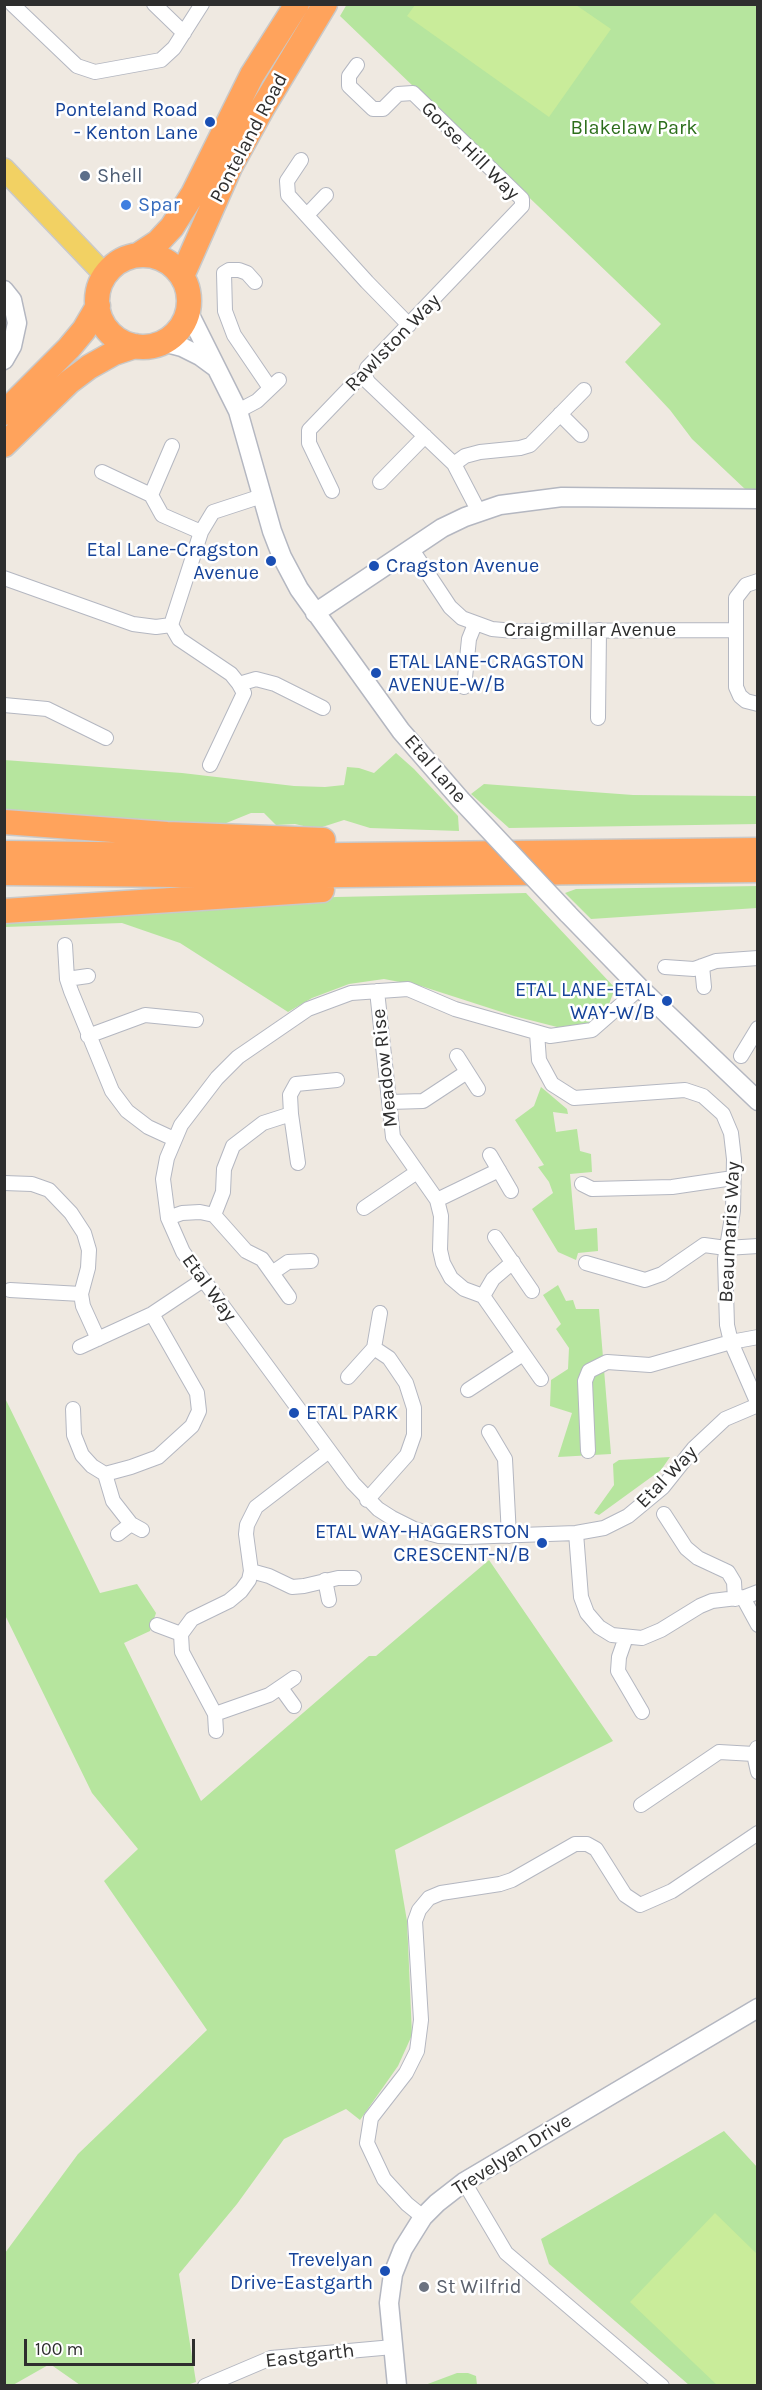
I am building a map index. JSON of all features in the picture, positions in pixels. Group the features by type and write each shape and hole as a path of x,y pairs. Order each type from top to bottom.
{"highway":[{"name":"Ponteland Road","path":"138,255 158,242 172,227 193,194 252,75 297,4"},
{"name":"Ponteland Road","path":"182,276 230,167 325,4"},
{"path":"138,255 158,257 167,262 182,276 187,287 188,311 183,324 174,335 162,342 144,347 135,346 114,336 106,328 98,306 98,295 105,275 120,262 138,255"},
{"path":"4,413 69,348 84,330 98,306"},
{"path":"4,445 69,382 114,353 135,346"},
{"path":"4,822 167,834 354,841 462,864"},
{"path":"4,873 251,876 758,850"},
{"path":"4,854 253,856 462,864 758,870"},
{"path":"4,910 383,886 462,864"}],"main road":[{"path":"4,169 105,275"}],"street":[{"path":"12,4 77,66 96,72 161,60 174,48 202,4"},
{"path":"154,4 184,33"},
{"name":"Gorse Hill Way","path":"357,65 349,76 349,86 373,109 383,109 398,94 412,93 522,199 522,206"},
{"path":"302,160 287,181 288,195 409,325"},
{"path":"307,215 326,195"},
{"name":"Rawlston Way","path":"332,491 309,443 309,430 357,380 365,376 367,368 522,206"},
{"path":"238,411 256,401 274,384 234,335 225,310 224,273 229,270 239,270 247,273 255,282"},
{"path":"4,290 12,300 17,323 12,346 4,360"},
{"name":"Etal Lane","path":"188,311 238,411 282,557 315,613 401,731 460,799 640,988 758,1101"},
{"name":"Etal Lane","path":"162,342 182,347 200,356 216,368"},
{"path":"365,376 368,382 454,464 479,512"},
{"path":"454,464 465,456 480,452 530,445 584,390"},
{"path":"560,414 581,435"},
{"path":"380,482 425,436"},
{"path":"151,495 172,447"},
{"path":"102,471 151,495 162,515 201,532"},
{"path":"210,765 244,693 231,674 179,639 171,625 201,532 213,512 262,496"},
{"path":"315,613 411,548 454,522 479,512 526,500 562,497 758,499"},
{"name":"Craigmillar Avenue","path":"411,548 450,607 462,618 492,629 514,631 736,630"},
{"path":"4,578 133,624 156,627 171,625"},
{"path":"758,580 746,585 736,598 736,687 740,696 746,701 758,704"},
{"path":"464,687 469,639 475,624"},
{"path":"598,718 599,630"},
{"path":"239,684 256,678 275,684 323,708"},
{"path":"4,705 47,709 106,738"},
{"path":"65,945 67,979 112,1091 127,1111 148,1127 174,1139"},
{"path":"665,967 694,969 716,961 758,958"},
{"path":"702,966 704,987"},
{"path":"67,979 88,976"},
{"name":"Etal Way","path":"640,988 592,1030 550,1036 455,1009 408,989 351,993 308,1009 238,1057 217,1078 192,1110 174,1139 167,1158 163,1179 168,1218 183,1252 329,1451 368,1500 392,1518 414,1529 439,1536 509,1536 576,1533 604,1528 628,1516 663,1487 694,1448 725,1419 758,1404"},
{"name":"Meadow Rise","path":"377,991 393,1137 437,1200 441,1216 440,1250 443,1263 451,1278 464,1289 483,1296 541,1379"},
{"path":"88,1036 145,1015 196,1020"},
{"path":"741,1056 758,1028"},
{"name":"Beaumaris Way","path":"537,1033 539,1060 552,1084 574,1098 685,1090 703,1096 723,1114 731,1133 734,1159 733,1211 726,1248 724,1294 727,1325 731,1342 758,1404"},
{"path":"457,1056 478,1089"},
{"path":"389,1102 423,1101 467,1072"},
{"path":"298,1163 290,1095 297,1084 337,1080"},
{"path":"214,1215 223,1192 224,1169 233,1146 263,1123 291,1114"},
{"path":"490,1155 511,1191"},
{"path":"437,1200 499,1170"},
{"path":"364,1208 417,1172"},
{"path":"582,1184 592,1189 672,1186 732,1178"},
{"path":"4,1183 32,1184 49,1190 72,1213 84,1233 89,1250 88,1268 81,1294 83,1306 98,1339"},
{"path":"168,1218 182,1213 200,1212 214,1215 246,1251 262,1260 289,1297"},
{"path":"495,1237 532,1291"},
{"path":"586,1263 645,1280 662,1274 704,1245 726,1248 758,1246"},
{"path":"272,1273 288,1262 311,1261"},
{"path":"483,1296 493,1280 513,1263"},
{"path":"80,1347 152,1314 203,1280"},
{"path":"7,1293 81,1294"},
{"path":"348,1377 374,1348 380,1313"},
{"path":"105,1474 158,1457 192,1426 199,1411 197,1393 152,1314"},
{"path":"588,1451 585,1381 589,1371 607,1362 650,1365 731,1342 758,1337"},
{"path":"368,1500 407,1455 414,1435 414,1408 406,1383 388,1358 374,1348"},
{"path":"468,1390 523,1354"},
{"path":"73,1409 74,1435 82,1455 92,1466 105,1474 113,1501 137,1527 118,1534"},
{"path":"489,1432 505,1459 509,1536"},
{"path":"216,1731 215,1714 182,1652 181,1634 192,1619 229,1601 249,1580 251,1571 246,1534 247,1525 256,1507 329,1451"},
{"path":"664,1514 686,1548 698,1558 728,1572 746,1596 746,1603 758,1626"},
{"path":"576,1533 581,1598 587,1613 599,1627 612,1635 642,1638 661,1630 712,1601 746,1596"},
{"path":"251,1571 269,1576 292,1587 325,1580 354,1578"},
{"path":"325,1580 329,1600"},
{"path":"157,1626 181,1634"},
{"path":"626,1637 619,1657 618,1671 642,1712"},
{"path":"215,1714 259,1700 294,1678"},
{"path":"281,1688 294,1706"},
{"path":"641,1805 720,1752 756,1750 758,1772"},
{"path":"423,2217 407,2204 384,2179 367,2143 371,2118 406,2073 417,2051 421,2020 416,1922 419,1910 429,1898 441,1893 512,1880 575,1844 587,1844 596,1849 625,1895 640,1905 672,1891 758,1833"},
{"name":"Trevelyan Drive","path":"397,2385 389,2303 393,2274 404,2249 423,2217 464,2182 758,2008"},
{"path":"464,2182 506,2253 662,2385"},
{"name":"Eastgarth","path":"205,2385 230,2380 271,2358 393,2347"}],"green space":[{"name":"Blakelaw Park","path":"347,4 757,5 757,490 746,490 692,439 670,410 625,362 661,324 340,16"},
{"path":"415,5 576,5 611,29 549,117 407,16"},
{"path":"396,753 458,816 459,831 370,828 344,820 316,829 295,824 276,825 264,813 251,813 219,826 5,812 4,760 182,773 294,786 325,787 344,785 347,767 374,773"},
{"path":"484,784 633,795 757,796 757,824 509,828 471,794"},
{"path":"757,886 757,908 591,919 565,893 576,889"},
{"path":"526,893 615,988 608,1007 588,1023 561,1028 514,1016 421,986 384,979 349,984 312,998 288,1012 180,943 122,923 5,927 5,916 336,897"},
{"path":"541,1087 567,1109 568,1114 553,1112 556,1132 577,1129 580,1151 591,1154 592,1172 570,1174 575,1230 597,1228 598,1251 578,1253 576,1260 558,1252 532,1209 553,1193 549,1182 538,1167 544,1165 515,1120 534,1106"},
{"path":"558,1285 566,1301 573,1300 576,1309 599,1309 611,1454 558,1457 572,1413 550,1406 551,1380 568,1369 569,1348 556,1329 561,1324 543,1295"},
{"path":"4,1396 100,1593 137,1584 156,1613 150,1631 124,1643 201,1801 369,1656 376,1656 489,1560 613,1741 395,1850 407,1921 412,2035 398,2066 360,2120 346,2109 284,2139 237,2204 179,2274 196,2382 187,2385 80,2385 50,2364 13,2385 5,2385 5,2253 78,2154 207,2030 104,1881 138,1849 92,1793 5,1615"},
{"path":"670,1457 661,1470 599,1515 594,1513 614,1485 613,1464 619,1460"},
{"path":"724,2131 757,2167 757,2385 689,2385 549,2264 541,2239"},
{"path":"715,2213 757,2254 757,2385 717,2385 630,2302"},
{"path":"457,2373 476,2376 477,2385 425,2385"}],"place":[{"name":"Ponteland Road - Kenton Lane","path":"210,122"},
{"name":"Shell","path":"85,176"},
{"name":"Spar","path":"126,205"},
{"name":"Etal Lane-Cragston Avenue","path":"271,561"},
{"name":"Cragston Avenue","path":"374,566"},
{"name":"ETAL LANE-CRAGSTON AVENUE-W/B","path":"376,673"},
{"name":"ETAL LANE-ETAL WAY-W/B","path":"667,1001"},
{"name":"ETAL PARK","path":"294,1413"},
{"name":"ETAL WAY-HAGGERSTON CRESCENT-N/B","path":"542,1543"},
{"name":"Trevelyan Drive-Eastgarth","path":"385,2271"},
{"name":"St Wilfrid","path":"424,2287"}]}
